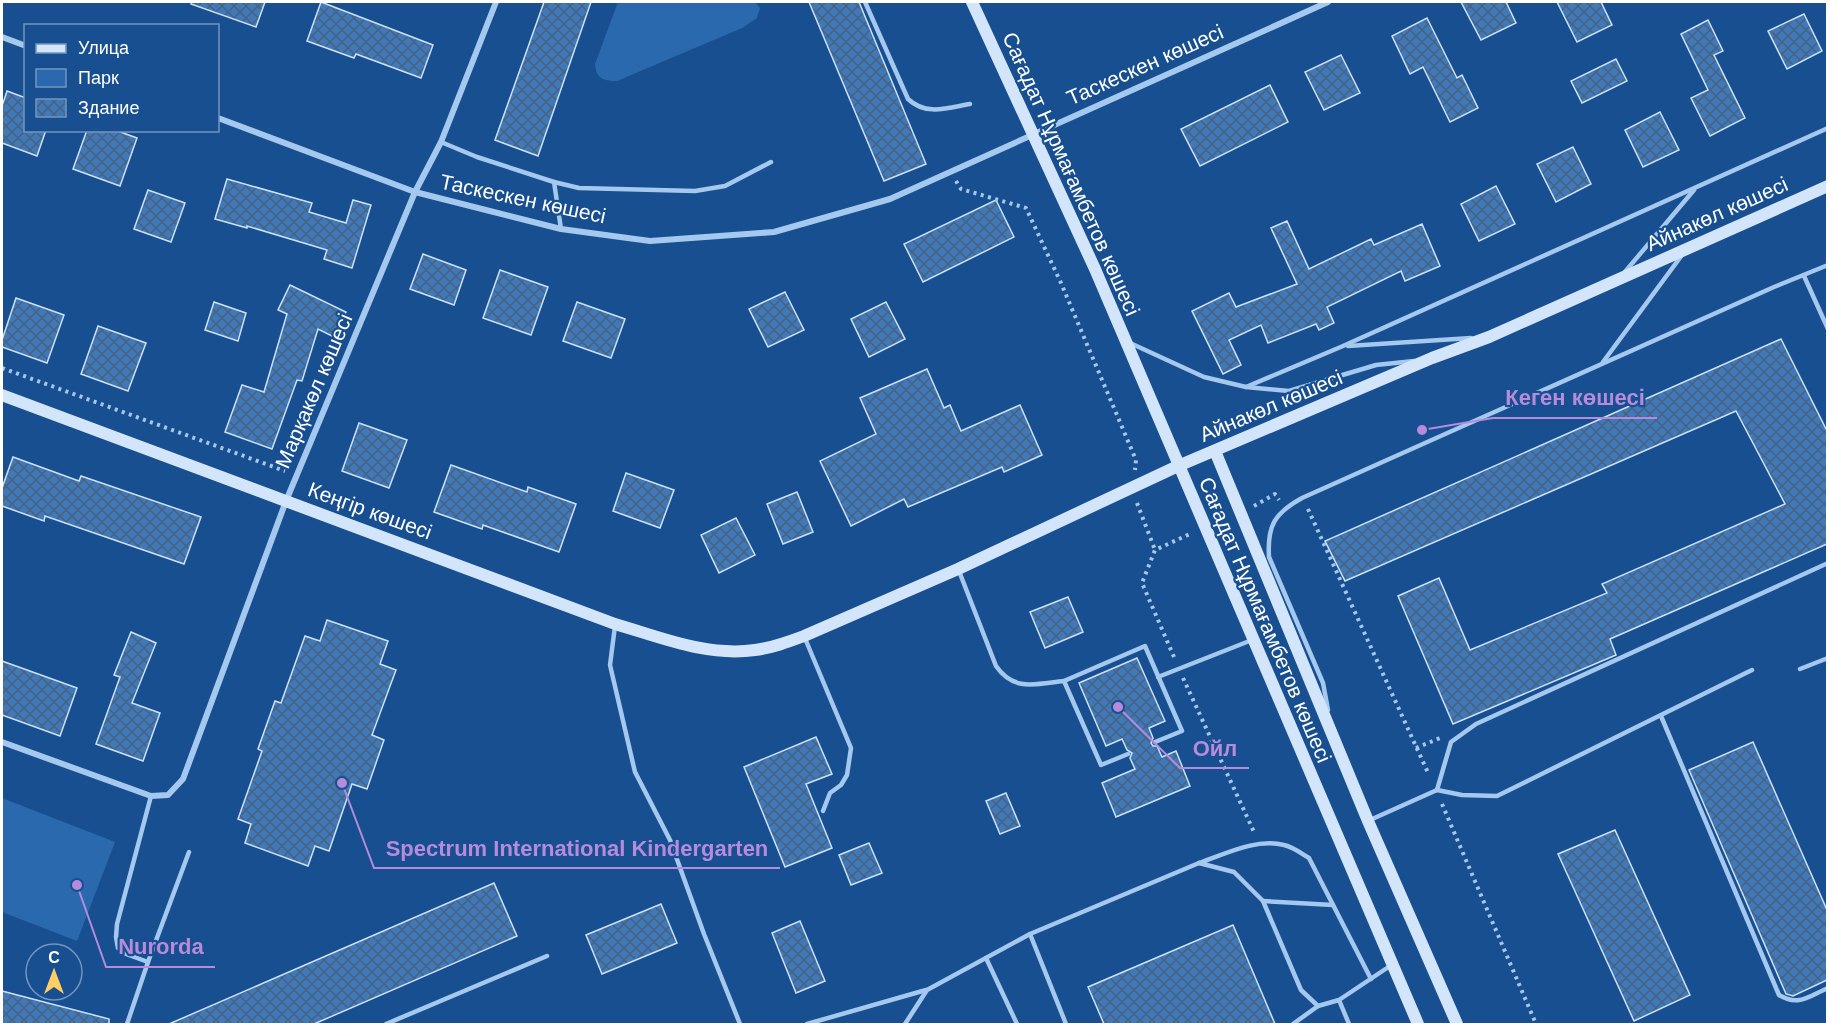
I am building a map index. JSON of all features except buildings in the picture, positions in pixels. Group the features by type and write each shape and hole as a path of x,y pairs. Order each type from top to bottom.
{"street":[{"name":"Марқакөл көшесі","path":"151,796 168,795 183,779 286,501 415,192 441,142 496,2"},
{"name":"Сағадат Нұрмағамбетов көшесі","path":"972,2 1095,269 1418,1024"},
{"name":"Таскескен көшесі","path":"219,118 415,192 561,229 650,241 774,232 890,199 1314,4 1328,2"},
{"path":"2,37 24,45"},
{"name":"Айнакөл көшесі","path":"728,652 781,645 804,636 958,569 1178,466 1432,358 1489,337 1827,186"},
{"name":"Кеңгір көшесі","path":"2,395 615,624 691,647 728,652"},
{"name":"Сағадат Нұрмағамбетов көшесі","path":"1215,451 1368,821 1457,1024"},
{"path":"2,742 151,796"}],"lane":[{"path":"865,2 908,99 918,108 932,110 970,104"},
{"path":"1246,387 1343,346 1827,128"},
{"path":"441,142 477,157 579,188 695,191 725,186 771,162"},
{"path":"554,182 561,229"},
{"path":"1619,279 1695,188"},
{"path":"1813,193 1827,193"},
{"path":"1602,364 1686,249"},
{"path":"1331,731 1323,683 1269,557 1268,539 1273,524 1284,508 1827,265"},
{"path":"1804,276 1827,329"},
{"path":"1343,346 1489,337"},
{"path":"1125,340 1204,377 1246,387 1289,391 1376,365 1432,358"},
{"path":"1437,790 1451,742 1476,724 1827,563"},
{"path":"958,569 996,666 1004,677 1017,683 1064,681 1144,646 1182,731 1155,742"},
{"path":"615,624 610,665 635,772 670,840 740,1024"},
{"path":"804,636 851,748 847,775 841,786 830,793 823,811"},
{"path":"1158,677 1252,640"},
{"path":"1800,669 1827,658"},
{"path":"1368,821 1437,790 1462,795 1497,796 1752,670"},
{"path":"1064,681 1101,765 1128,754"},
{"path":"1661,716 1779,995 1788,1000 1799,1001 1827,988"},
{"path":"148,962 126,954 118,948 116,937 124,895 151,796"},
{"path":"807,1024 927,990 1029,934 1199,863 1259,844 1282,844 1309,858 1371,979"},
{"path":"127,1024 189,852"},
{"path":"1199,863 1234,872 1263,901 1301,990 1318,1006"},
{"path":"1263,901 1333,904"},
{"path":"1029,934 1066,1024"},
{"path":"386,1024 547,956"},
{"path":"986,958 1017,1024"},
{"path":"1293,1024 1318,1006 1339,1000 1393,964"},
{"path":"905,1024 927,990"},
{"path":"1339,1000 1348,1024"}],"path":[{"path":"951,171 961,189 1026,208 1061,283 1136,460 1132,489 1155,550 1142,583 1259,844"},
{"path":"2,368 297,475"},
{"path":"1241,513 1275,494 1284,508"},
{"path":"1302,498 1437,790 1536,1024"},
{"path":"1155,550 1204,528"}],"green space":[{"path":"618,2 755,2 760,8 757,18 742,28 617,81 612,81 599,76 595,64"},
{"path":"2,798 115,842 77,941 2,912"}],"place":[{"name":"Кеген көшесі","path":"1422,430"},
{"name":"Ойл","path":"1118,707"},
{"name":"Spectrum International Kindergarten","path":"342,783"},
{"name":"Nurorda","path":"77,885"}]}
